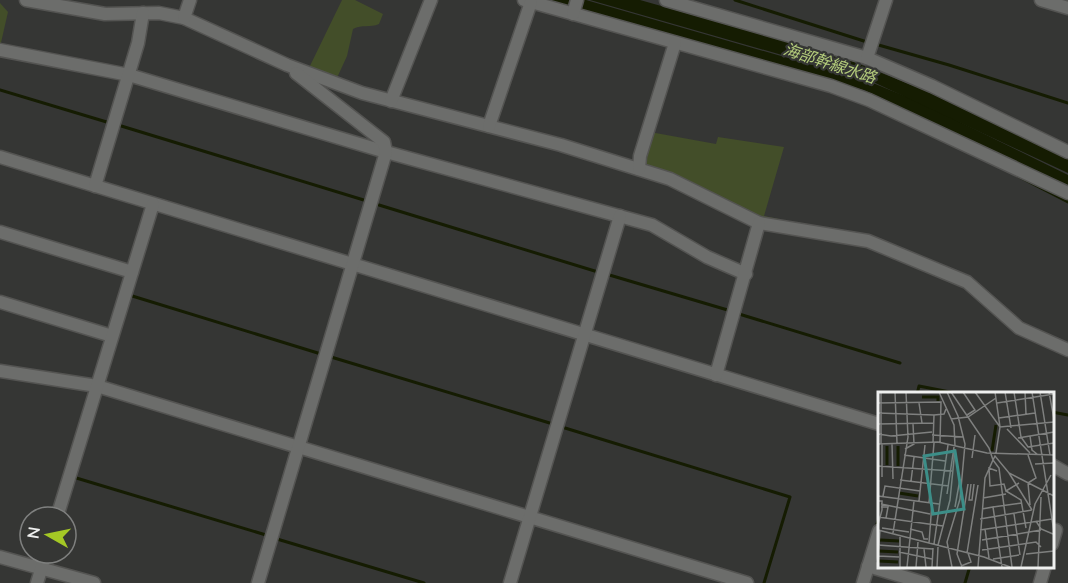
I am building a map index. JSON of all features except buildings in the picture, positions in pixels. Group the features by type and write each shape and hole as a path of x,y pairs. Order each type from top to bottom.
{"street":[{"path":"26,0 50,2 105,14 159,13 184,18 287,65 391,101 489,126 639,168 670,179 759,223 852,236 903,254 967,282 1019,328 1068,350"},
{"path":"184,18 190,0"},
{"path":"391,101 431,0"},
{"path":"573,14 577,0"},
{"path":"666,0 867,58 932,86 1068,152"},
{"path":"867,58 886,0"},
{"path":"1041,0 1068,8"},
{"path":"489,126 527,1 831,86 869,100 1068,193"},
{"path":"95,186 138,43 143,13"},
{"path":"639,168 640,156 675,43"},
{"path":"0,50 129,75 386,152 652,225 707,257 746,274"},
{"path":"258,583 386,152 384,142 287,65"},
{"path":"0,158 878,424"},
{"path":"61,505 153,204"},
{"path":"510,583 620,216"},
{"path":"716,375 759,223"},
{"path":"0,232 132,272"},
{"path":"0,302 112,336"},
{"path":"0,371 97,386 747,583"},
{"path":"1053,466 1068,474"},
{"path":"1053,540 1056,530"},
{"path":"863,583 878,534"},
{"path":"0,557 94,583"},
{"path":"37,583 42,565"},
{"path":"868,566 924,583"},
{"path":"1040,583 1045,568"}],"shaded area":[{"path":"342,0 355,0 383,14 379,24 353,29 347,56 336,80 308,70"},
{"path":"0,3 8,12 0,47"},
{"path":"650,132 716,144 718,137 784,147 764,216 779,219 782,224 761,221 644,165"}],"water":[{"path":"546,0 586,0 868,81 919,102 1068,175 1068,186 864,90"},
{"name":"海部幹線水路","path":"590,0 640,0 844,58 924,90 1068,159 1068,173 869,80"}],"waterway":[{"path":"735,0 867,42"},
{"path":"875,44 1068,103"},
{"path":"0,90 110,123"},
{"path":"118,125 367,201"},
{"path":"1016,175 1068,202"},
{"path":"379,205 598,272"},
{"path":"606,274 731,311"},
{"path":"129,295 321,354"},
{"path":"739,314 900,363"},
{"path":"331,357 553,424"},
{"path":"918,392 919,386 950,392"},
{"path":"1053,412 1068,415"},
{"path":"565,428 790,497 764,583"},
{"path":"73,477 266,535"},
{"path":"875,530 878,521"},
{"path":"277,539 424,583"},
{"path":"965,583 969,568"}]}
